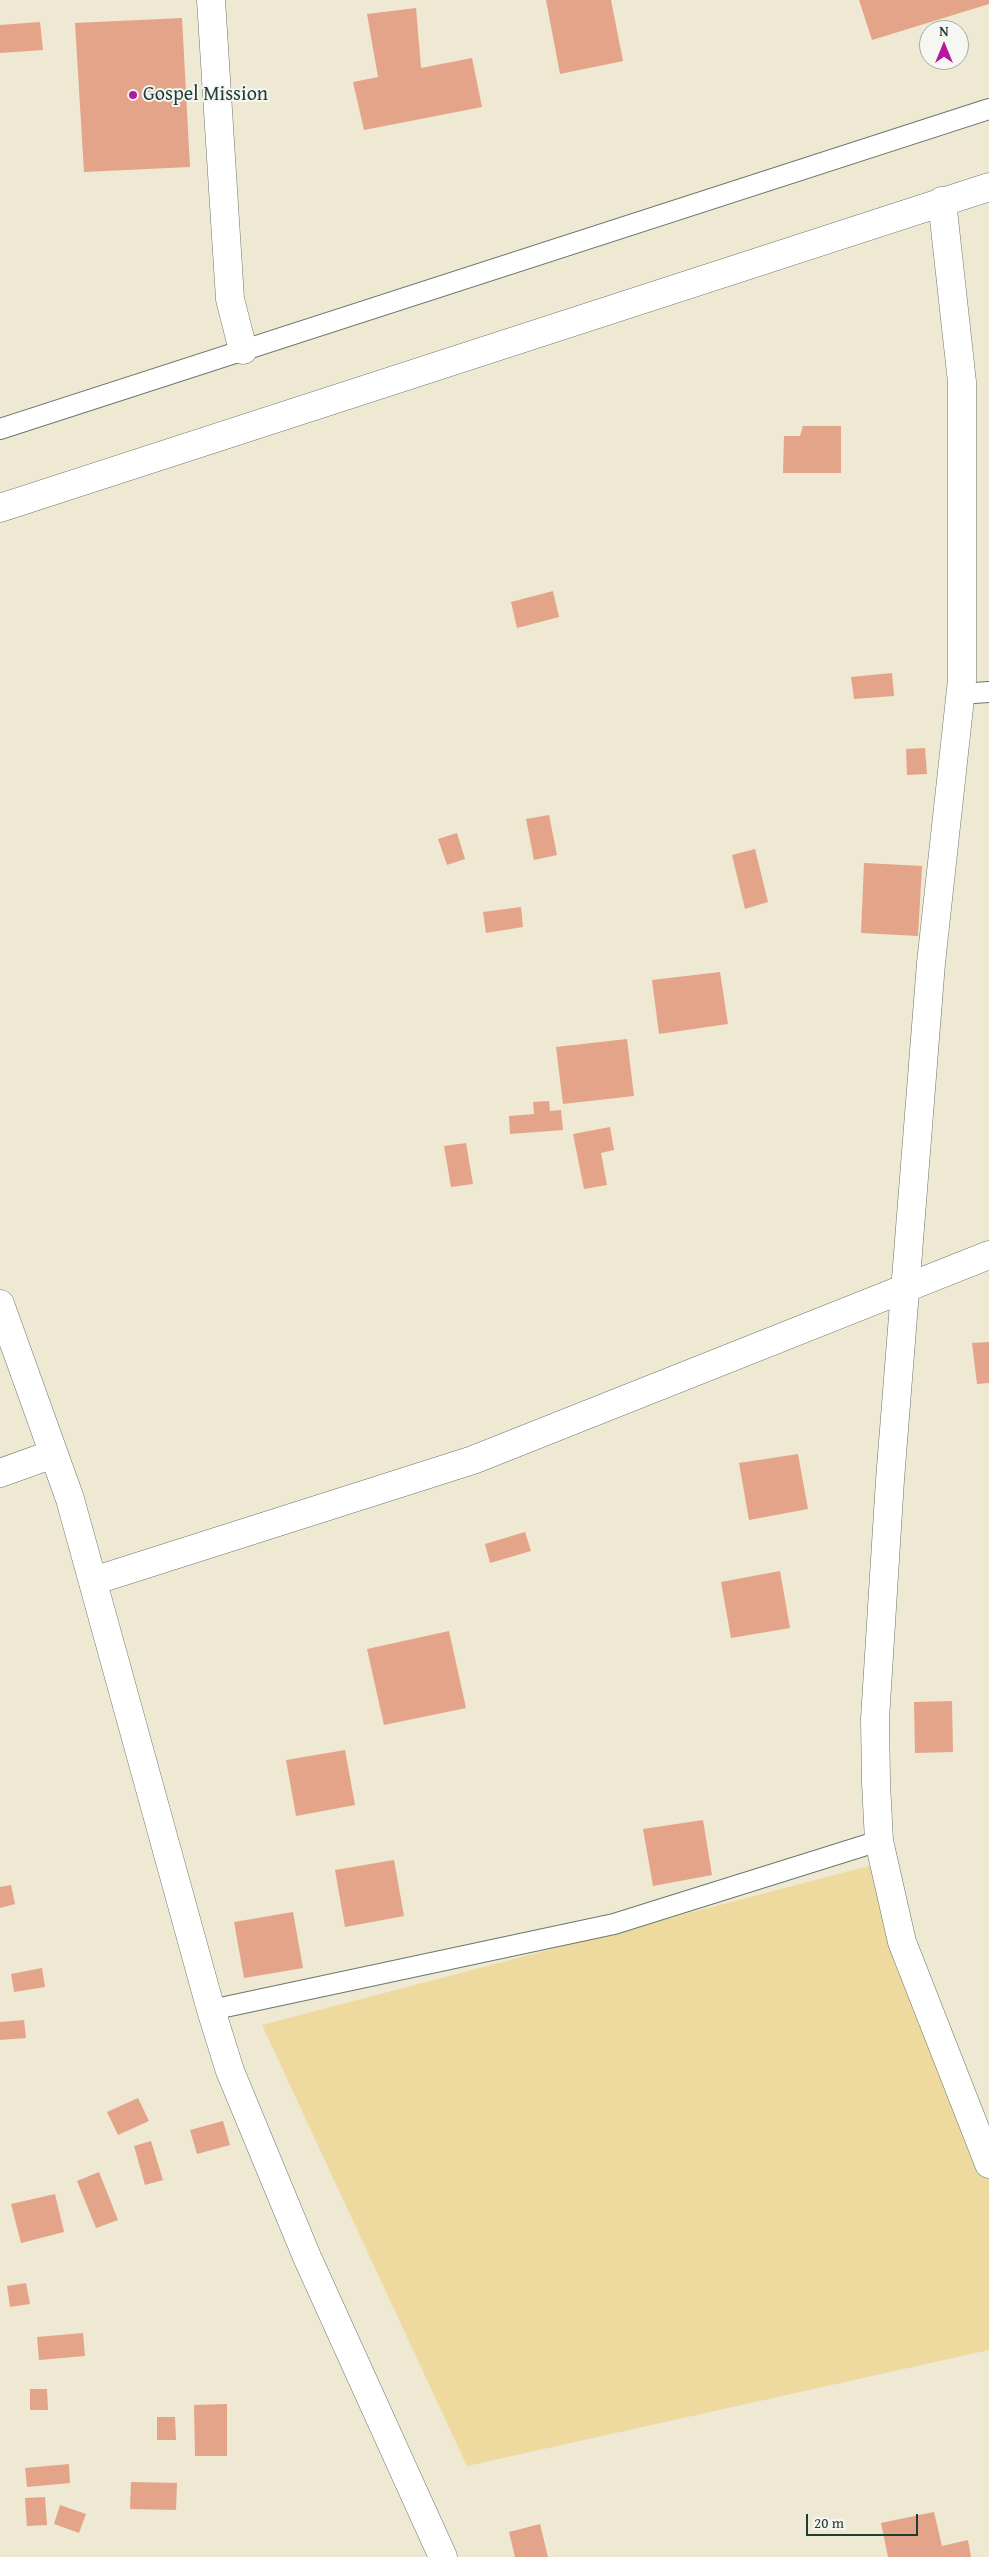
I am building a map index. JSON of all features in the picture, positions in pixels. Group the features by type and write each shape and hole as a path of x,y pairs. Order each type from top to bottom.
{"main road":[{"path":"211,0 230,299 243,350"},
{"path":"0,508 989,187"},
{"path":"942,201 962,382 960,694 931,963 890,1480 875,1719 879,1841 902,1942 989,2164"},
{"path":"93,1581 473,1460 989,1255"},
{"path":"0,1304 70,1499 211,2010 230,2071 307,2257 443,2557"},
{"path":"0,1473 53,1454"}],"lane":[{"path":"0,429 989,109"},
{"path":"960,694 989,692"},
{"path":"211,2010 614,1924 879,1841"}],"sand":[{"path":"884,1862 989,2164 989,2350 467,2466 262,2025"}],"building":[{"path":"546,0 611,0 623,61 560,74"},
{"path":"859,0 989,0 989,4 937,20 919,20 919,26 872,40"},
{"path":"416,8 421,68 472,58 482,107 364,130 353,82 378,77 367,14"},
{"name":"Gospel Mission","path":"182,18 190,167 84,172 75,23"},
{"path":"40,22 43,50 0,53 0,25"},
{"path":"803,426 841,426 841,473 783,473 784,436 800,436"},
{"path":"553,591 559,617 517,628 511,602"},
{"path":"892,673 894,696 854,699 851,677"},
{"path":"925,748 927,774 907,775 906,749"},
{"path":"549,815 557,855 534,860 526,819"},
{"path":"457,833 465,859 447,865 438,839"},
{"path":"755,849 768,902 745,909 732,855"},
{"path":"864,863 922,866 918,936 861,933"},
{"path":"521,907 523,927 486,933 483,912"},
{"path":"720,972 728,1024 659,1034 652,980"},
{"path":"627,1039 634,1096 563,1104 556,1047"},
{"path":"549,1101 550,1111 561,1110 563,1130 510,1134 509,1116 534,1114 533,1102"},
{"path":"610,1127 614,1150 601,1153 607,1185 584,1189 573,1134"},
{"path":"466,1143 473,1184 451,1187 444,1146"},
{"path":"989,1342 989,1383 977,1384 972,1343"},
{"path":"798,1454 808,1509 749,1520 739,1463"},
{"path":"525,1532 531,1551 490,1563 485,1544"},
{"path":"780,1571 790,1628 731,1638 721,1582"},
{"path":"449,1631 466,1708 384,1725 367,1649"},
{"path":"952,1701 953,1752 915,1753 914,1702"},
{"path":"345,1750 355,1805 296,1816 286,1760"},
{"path":"703,1820 712,1875 653,1886 643,1829"},
{"path":"394,1860 404,1916 345,1927 335,1870"},
{"path":"11,1885 15,1904 0,1908 0,1887"},
{"path":"293,1912 303,1968 244,1978 234,1922"},
{"path":"42,1968 45,1987 14,1992 11,1974"},
{"path":"24,2020 26,2038 0,2040 0,2022"},
{"path":"138,2098 149,2121 118,2135 107,2112"},
{"path":"223,2121 230,2145 197,2154 190,2130"},
{"path":"151,2141 163,2180 145,2185 134,2146"},
{"path":"99,2172 118,2220 96,2228 77,2181"},
{"path":"55,2194 64,2232 21,2243 11,2204"},
{"path":"26,2283 30,2304 10,2307 7,2286"},
{"path":"83,2333 85,2356 39,2360 37,2337"},
{"path":"30,2389 47,2389 48,2410 30,2410"},
{"path":"227,2404 227,2456 195,2456 194,2405"},
{"path":"157,2417 175,2417 176,2440 157,2440"},
{"path":"69,2464 70,2483 27,2487 25,2468"},
{"path":"131,2482 177,2483 176,2510 130,2509"},
{"path":"45,2497 47,2525 27,2526 25,2498"},
{"path":"60,2505 86,2514 79,2533 54,2524"},
{"path":"934,2512 942,2546 968,2540 971,2557 888,2557 881,2523"},
{"path":"540,2524 548,2557 515,2557 509,2532"}],"place":[{"name":"Gospel Mission","path":"133,95"}]}
